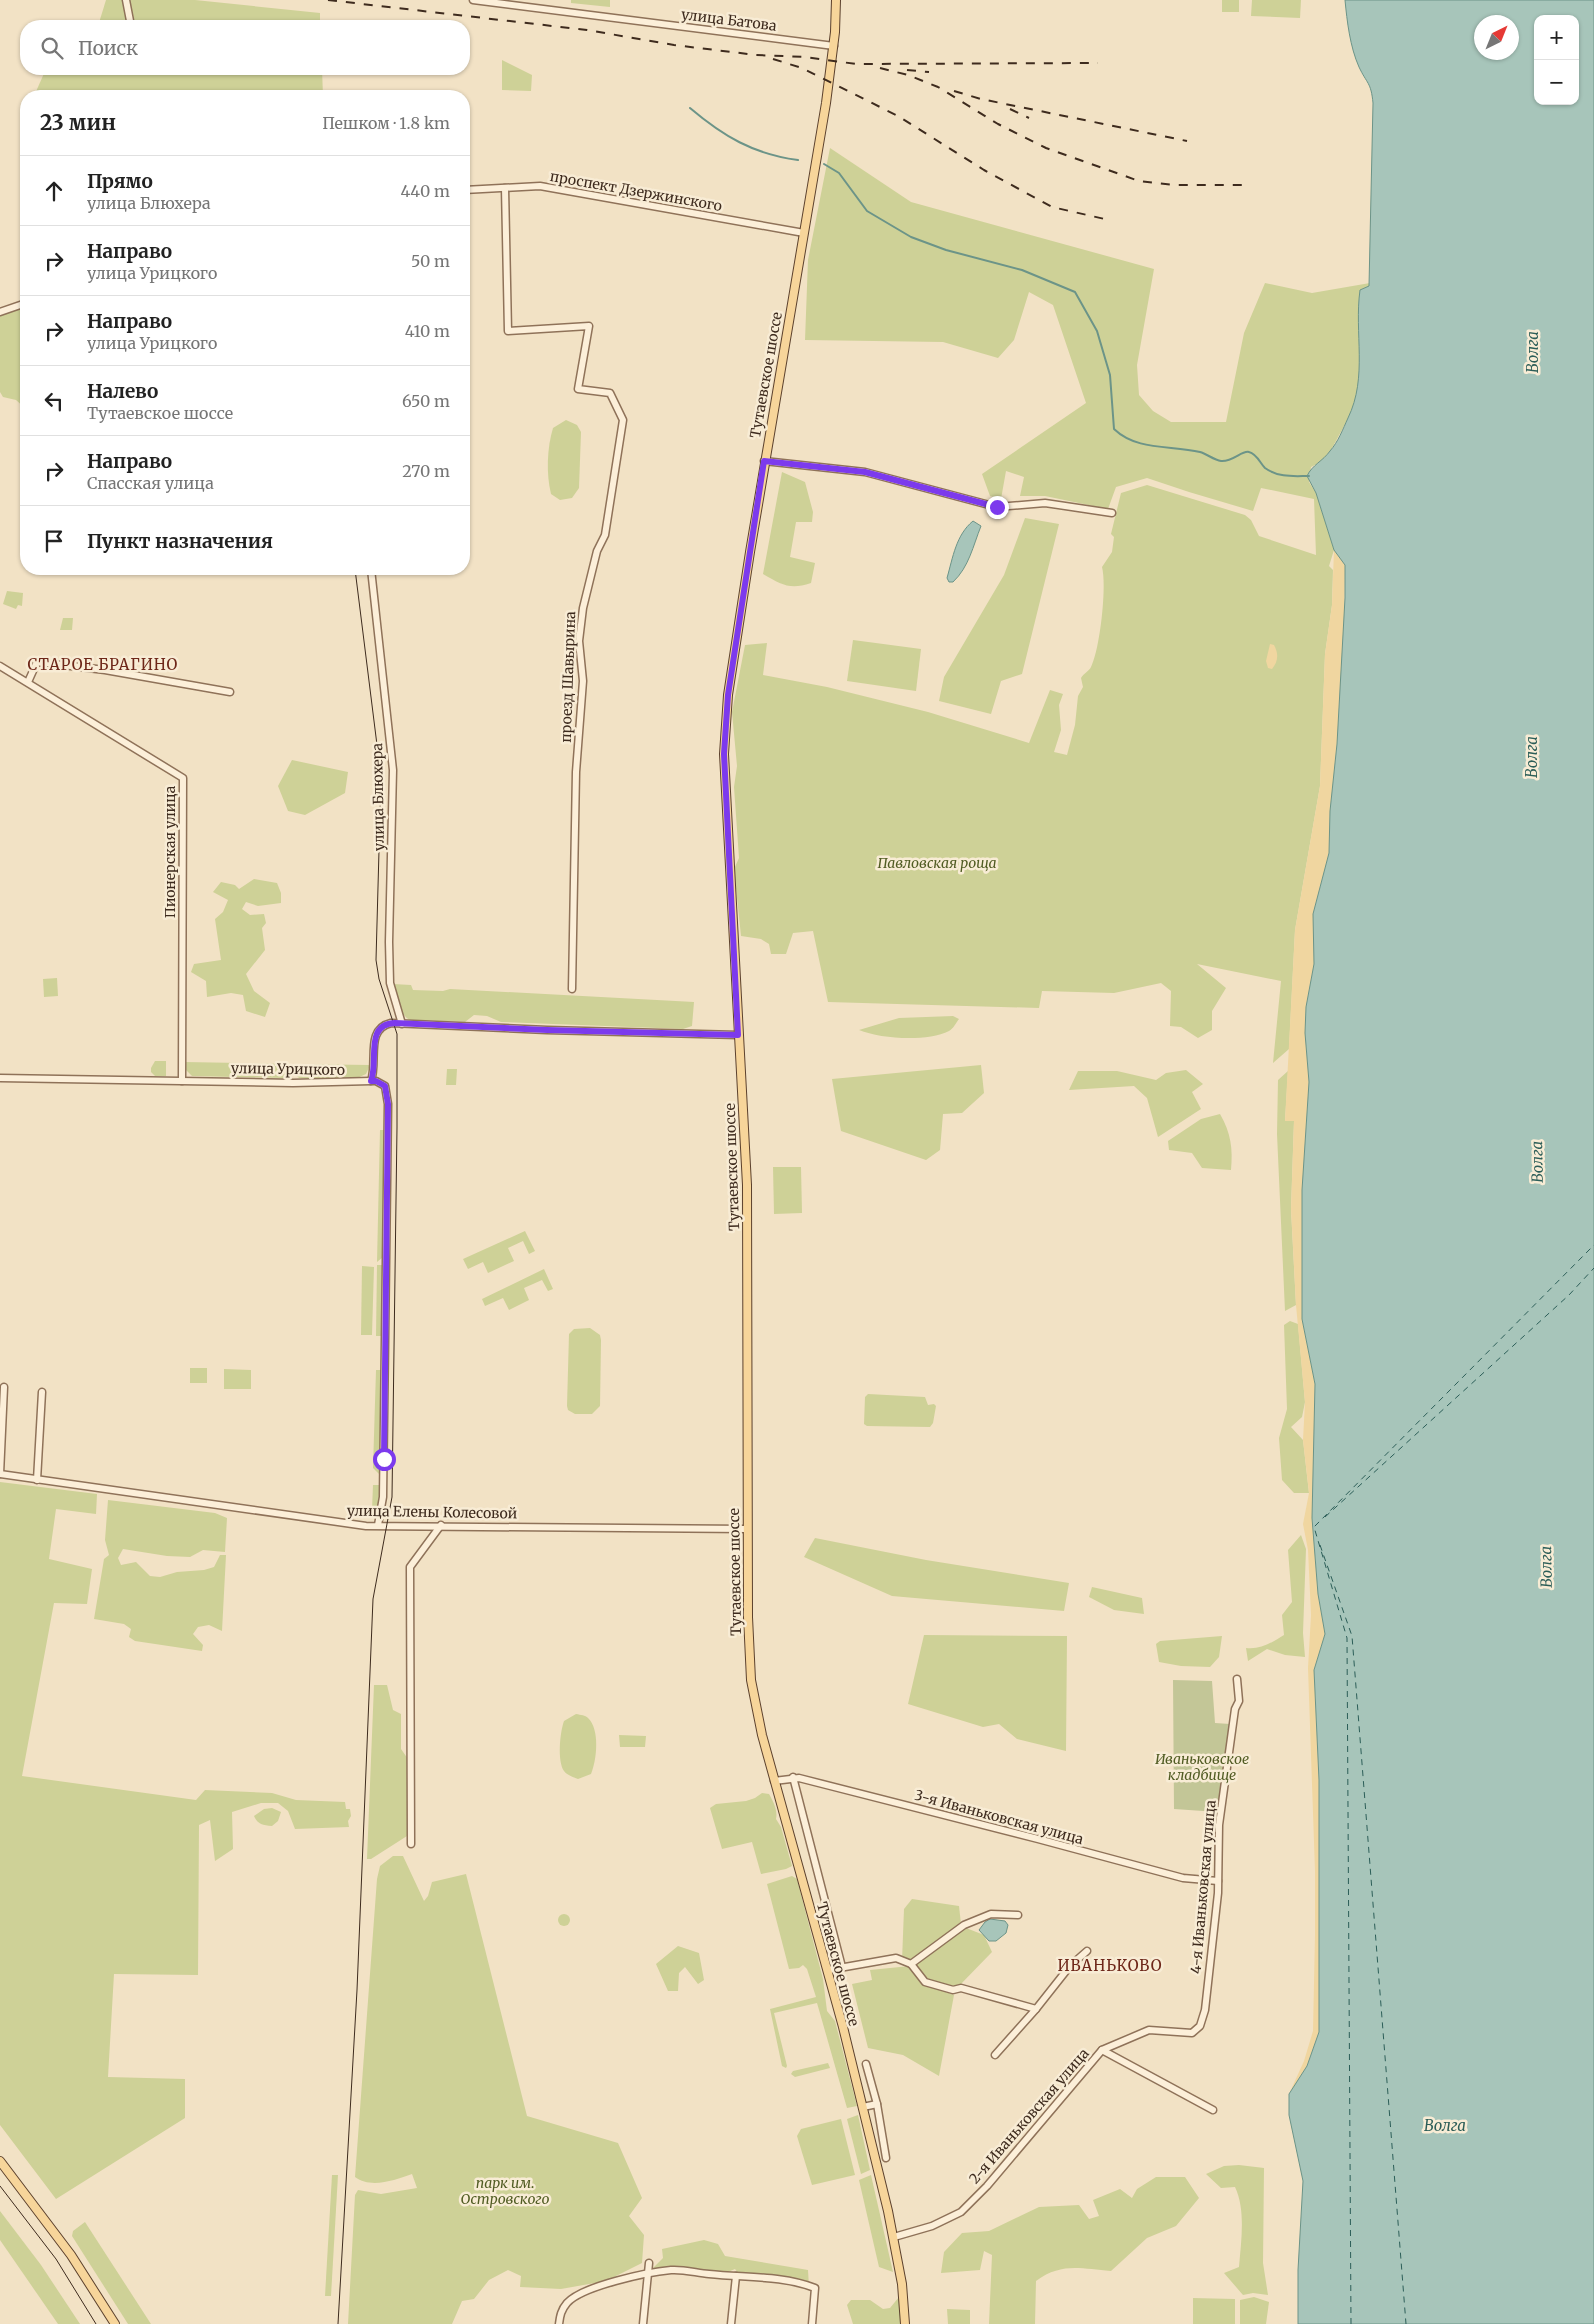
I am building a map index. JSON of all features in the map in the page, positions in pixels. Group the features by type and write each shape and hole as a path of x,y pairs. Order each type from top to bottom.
{"main road":[{"name":"Тутаевское шоссе","path":"836,0 834,46 804,233 764,461 728,695 724,754 746,1185 749,1656 751,1680 774,1781 828,1970 894,2237 905,2304 906,2324"},
{"path":"0,2161 66,2247 115,2324"}],"street":[{"path":"126,0 130,20"},
{"name":"улица Батова","path":"473,0 531,4 834,46"},
{"name":"проспект Дзержинского","path":"470,190 540,186 804,233"},
{"name":"проезд Шавырина","path":"505,188 508,332 589,326 578,388 610,393 623,420 605,535 597,551 582,608 579,641 583,690 576,772 572,989"},
{"path":"0,312 20,305"},
{"path":"764,461 865,472 997,507 1045,503 1112,514"},
{"name":"улица Блюхера","path":"372,575 393,770 389,942 390,983 402,1024"},
{"path":"28,682 37,662 105,670 230,692"},
{"name":"Пионерская улица","path":"0,666 183,778 182,1080"},
{"path":"378,1525 383,1488 388,1104 385,1086 376,1081 371,1081 374,1070 375,1034 386,1024 402,1024 738,1035"},
{"name":"улица Урицкого","path":"0,1078 292,1083 371,1081"},
{"path":"0,1474 4,1387"},
{"path":"37,1480 42,1392"},
{"name":"улица Елены Колесовой","path":"0,1474 358,1525 747,1529"},
{"path":"411,1844 410,1568 441,1525"},
{"name":"4-я Иваньковская улица","path":"1205,2010 1218,1881 1219,1825 1235,1709 1239,1701 1237,1679"},
{"path":"793,1777 842,1967"},
{"name":"3-я Иваньковская улица","path":"774,1781 793,1777 1038,1838 1183,1878 1218,1881"},
{"path":"911,1964 964,1925 991,1914 1018,1915"},
{"path":"995,2055 1036,2009 1070,1966 1087,1951"},
{"path":"828,1970 896,1958 911,1964 926,1982 953,1990 960,1988 1036,2009"},
{"name":"2-я Иваньковская улица","path":"894,2237 932,2226 961,2212 987,2186 1102,2050 1149,2030 1192,2033 1200,2026 1205,2010"},
{"path":"1102,2050 1213,2110"},
{"path":"866,2064 877,2104 886,2158"},
{"path":"862,2107 877,2104"},
{"path":"643,2324 649,2264"},
{"path":"559,2324 561,2312 568,2301 604,2282 623,2280 648,2272 674,2269 796,2280 815,2288 812,2324"},
{"path":"731,2324 736,2276"}],"green space":[{"path":"106,0 195,0 320,13 320,20 100,20"},
{"path":"571,0 610,0 610,7 571,3"},
{"path":"1222,0 1239,0 1239,12 1222,12"},
{"path":"1252,0 1301,0 1300,18 1251,16"},
{"path":"502,60 532,75 531,91 502,90"},
{"path":"43,75 322,75 323,90 37,90"},
{"name":"Павловская роща","path":"830,148 911,202 1154,269 1137,365 1139,395 1153,411 1171,422 1226,422 1244,333 1265,283 1312,293 1370,283 1358,394 1349,417 1331,450 1321,462 1311,467 1309,482 1316,493 1334,550 1329,566 1333,570 1332,605 1325,654 1320,786 1295,930 1289,1049 1273,1063 1281,981 1197,964 1226,988 1212,1011 1212,1030 1198,1038 1181,1027 1170,1026 1171,991 1161,983 1114,993 1042,991 1039,1008 828,1002 813,931 793,933 786,954 771,954 769,944 761,939 741,936 734,869 739,858 734,787 737,766 732,712 745,645 767,643 763,675 827,687 928,712 1029,743 1050,690 1063,694 1059,705 1061,730 1054,752 1067,755 1075,725 1078,696 1083,687 1081,678 1091,667 1100,632 1104,588 1102,567 1112,552 1114,537 1111,534 1121,493 1147,485 1245,515 1251,520 1259,536 1316,555 1314,499 1261,488 1253,511 1147,478 1116,487 1108,509 1045,496 1020,496 1024,477 1006,471 1001,499 990,496 982,474 1086,403 1053,305 1029,292 1014,340 998,358 943,342 805,340 808,260"},
{"path":"20,308 20,404 16,400 3,397 0,392 0,315"},
{"path":"566,420 577,425 581,432 579,488 572,498 560,500 551,494 548,478 548,452 553,428"},
{"path":"782,472 805,482 813,512 812,522 796,522 790,557 815,563 811,583 804,585 786,585 763,574"},
{"path":"1025,518 1059,524 1022,674 1001,681 991,714 939,701 944,677 1004,575"},
{"path":"7,591 23,593 22,606 18,605 16,609 3,604"},
{"path":"63,618 73,618 72,630 60,630"},
{"path":"853,640 921,649 916,691 847,681"},
{"path":"292,760 348,772 345,793 305,815 288,811 278,786"},
{"path":"254,879 277,883 281,893 281,903 258,906 246,902 242,909 250,915 264,914 266,923 262,928 265,950 246,974 254,991 270,1003 265,1017 246,1011 243,995 231,993 207,997 206,981 191,972 194,964 221,960 215,919 223,912 228,900 213,892 221,882 235,885 239,889"},
{"path":"57,978 58,996 44,997 43,979"},
{"path":"393,984 411,985 413,990 443,991 450,989 694,1002 692,1026 683,1029 501,1022 487,1016 474,1015 465,1022 410,1020 400,1009"},
{"path":"953,1016 959,1019 950,1030 929,1037 879,1036 859,1030 899,1018"},
{"path":"155,1061 166,1061 166,1076 155,1076 151,1072"},
{"path":"184,1062 291,1064 290,1073 284,1078 192,1076 185,1069"},
{"path":"296,1064 370,1065 366,1074 355,1079 299,1078 294,1073"},
{"path":"981,1065 984,1093 962,1113 943,1114 940,1150 926,1160 841,1131 832,1079"},
{"path":"447,1069 457,1069 456,1085 446,1085"},
{"path":"1186,1070 1203,1084 1192,1092 1201,1109 1158,1137 1147,1098 1134,1086 1069,1090 1078,1071 1117,1071 1156,1080 1166,1073"},
{"path":"1288,1071 1285,1121 1294,1121 1291,1209 1296,1305 1285,1311 1277,1134 1278,1080"},
{"path":"1220,1114 1227,1128 1230,1141 1232,1155 1231,1170 1202,1168 1192,1153 1169,1150 1168,1141 1201,1119"},
{"path":"380,1130 385,1130 383,1257 377,1262"},
{"path":"773,1167 801,1167 802,1213 774,1214"},
{"path":"525,1231 535,1251 529,1254 523,1241 508,1248 514,1261 488,1273 483,1262 468,1269 463,1259"},
{"path":"377,1265 384,1265 383,1336 376,1336"},
{"path":"362,1266 374,1267 372,1335 361,1335"},
{"path":"544,1269 553,1289 548,1291 542,1280 524,1288 529,1300 509,1310 503,1298 485,1306 482,1299"},
{"path":"1290,1321 1298,1324 1305,1402 1302,1417 1291,1427 1303,1440 1309,1493 1294,1493 1282,1480 1279,1438 1287,1409 1284,1325"},
{"path":"590,1328 600,1335 601,1340 600,1406 592,1414 575,1414 568,1410 567,1406 569,1334 574,1329"},
{"path":"190,1368 207,1368 207,1383 190,1383"},
{"path":"224,1369 251,1370 251,1389 224,1389"},
{"path":"376,1370 382,1370 381,1476 373,1468"},
{"path":"868,1394 925,1397 928,1405 934,1404 936,1406 933,1423 930,1427 867,1426 864,1424 865,1397"},
{"path":"0,1482 97,1494 96,1514 56,1509 49,1559 92,1569 87,1604 54,1603 22,1776 196,1800 205,1790 272,1793 296,1800 345,1802 346,1809 350,1809 351,1816 348,1821 349,1827 295,1829 288,1811 278,1803 261,1803 232,1812 233,1849 215,1861 210,1820 199,1825 198,1975 114,1974 108,2077 185,2079 185,2118 56,2199 0,2125"},
{"path":"373,1485 379,1485 380,1488 381,1498 378,1511 372,1510"},
{"path":"108,1500 215,1513 227,1518 225,1552 203,1550 190,1557 167,1556 123,1549 118,1558 121,1565 136,1562 150,1576 160,1577 177,1572 204,1570 214,1567 220,1555 226,1555 222,1631 209,1625 198,1627 193,1634 203,1645 202,1651 135,1641 129,1637 131,1629 124,1624 94,1619 104,1559 109,1555 105,1540"},
{"path":"1301,1535 1306,1549 1303,1633 1305,1657 1285,1655 1267,1649 1248,1661 1246,1648 1261,1647 1284,1635 1282,1615 1292,1602 1288,1550"},
{"path":"815,1538 926,1560 1069,1583 1064,1611 892,1596 804,1557"},
{"path":"1092,1587 1142,1598 1144,1614 1114,1610 1089,1597"},
{"path":"924,1635 1067,1636 1066,1751 1017,1739 999,1724 983,1727 908,1704"},
{"path":"1222,1636 1219,1657 1210,1667 1181,1666 1159,1662 1156,1644 1160,1641"},
{"name":"Иваньковское кладбище","path":"1173,1680 1212,1681 1215,1723 1230,1724 1226,1753 1233,1753 1229,1784 1224,1790 1218,1812 1174,1809"},
{"path":"374,1685 387,1685 393,1710 401,1714 401,1749 408,1759 407,1836 371,1859 367,1859"},
{"path":"576,1714 588,1718 592,1723 596,1737 595,1761 591,1774 578,1779 564,1771 560,1761 560,1739 564,1721"},
{"path":"619,1735 646,1736 645,1747 620,1747"},
{"path":"762,1793 769,1794 774,1803 776,1819 781,1827 792,1866 761,1874 752,1842 722,1849 710,1808 716,1804 746,1801"},
{"path":"272,1808 281,1812 278,1821 272,1826 263,1825 257,1821 254,1816 264,1809"},
{"name":"парк им. Островского","path":"393,1856 403,1856 424,1901 428,1896 432,1882 466,1874 527,2116 618,2143 642,2198 629,2216 644,2235 642,2263 606,2281 561,2289 520,2287 521,2276 508,2270 489,2280 474,2299 462,2301 452,2324 348,2324 355,2195 358,2190 381,2194 417,2188 412,2174 391,2181 376,2183 361,2181 355,2177 377,1879 380,1866"},
{"path":"792,1876 797,1879 823,1979 827,2011 835,2021 857,2106 847,2108 817,2003 774,2013 787,2066 786,2068 782,2066 770,2009 816,1997 807,1969 803,1965 799,1968 789,1969 767,1884"},
{"path":"912,1899 959,1906 961,1924 911,1961 902,1961 904,1909"},
{"path":"564,1914 570,1920 564,1926 558,1920"},
{"path":"966,1928 984,1935 992,1952 958,1987 927,1979 915,1964"},
{"path":"678,1946 699,1953 704,1980 698,1984 685,1967 679,1973 678,1991 668,1991 656,1964"},
{"path":"910,1966 924,1984 954,1995 939,2076 903,2055 868,2048 852,1984 872,1980 870,1970"},
{"path":"828,2063 830,2068 795,2077 791,2074 793,2071"},
{"path":"858,2115 870,2170 861,2174 847,2119"},
{"path":"841,2119 855,2175 812,2185 797,2136 801,2129"},
{"path":"1239,2165 1264,2168 1263,2263 1268,2295 1253,2293 1243,2295 1224,2273 1239,2267 1242,2237 1241,2206 1235,2187 1221,2188 1206,2174 1224,2166"},
{"path":"332,2175 338,2175 331,2296 325,2296"},
{"path":"871,2175 893,2272 879,2267 859,2180"},
{"path":"1156,2177 1185,2177 1199,2198 1176,2226 1147,2238 1111,2271 1081,2268 1063,2269 1045,2275 1036,2281 1035,2324 989,2324 992,2255 984,2251 980,2270 941,2273 944,2252 962,2233 989,2231 1039,2207 1079,2205 1089,2219 1099,2216 1093,2200 1120,2189 1132,2198 1137,2189"},
{"path":"0,2211 41,2265 80,2324 58,2324 0,2240"},
{"path":"85,2222 151,2324 128,2324 72,2236 73,2231"},
{"path":"704,2240 718,2244 725,2256 808,2270 809,2287 742,2278 735,2269 723,2274 674,2269 665,2275 657,2273 653,2268 663,2258 662,2249"},
{"path":"899,2297 902,2305 902,2324 853,2324 847,2305 851,2300 870,2300 883,2309 890,2308"},
{"path":"1254,2297 1269,2302 1266,2324 1240,2324 1240,2300"},
{"path":"1193,2298 1235,2299 1235,2324 1193,2324"},
{"path":"947,2309 970,2310 970,2324 948,2324"}],"sand":[{"path":"1334,550 1345,565 1344,622 1337,744 1330,811 1329,853 1313,914 1314,964 1306,1007 1305,1033 1309,1082 1302,1190 1302,1319 1315,1384 1312,1518 1318,1594 1325,1634 1314,1670 1319,1780 1319,2032 1307,2066 1289,2094 1304,2061 1313,2031 1315,1871 1308,1668 1311,1615 1308,1550 1303,1524 1309,1493 1303,1440 1305,1402 1296,1305 1291,1209 1294,1121 1285,1121 1295,930 1320,786 1325,654 1332,605"},
{"path":"1270,644 1276,648 1277,655 1276,664 1272,669 1268,668 1266,661"}],"water":[{"name":"Волга","path":"1345,0 1594,0 1594,2324 1298,2324 1298,2270 1303,2181 1289,2115 1289,2094 1307,2066 1319,2032 1319,1780 1314,1670 1325,1634 1318,1594 1312,1518 1315,1384 1302,1319 1302,1190 1309,1082 1305,1033 1306,1007 1314,964 1313,914 1329,853 1330,811 1337,744 1345,598 1345,565 1334,550 1316,493 1307,476 1338,440 1354,402 1359,371 1360,290 1369,286 1373,103 1370,87 1359,67 1349,34"},
{"path":"973,521 981,526 970,556 963,570 953,582 949,582 947,578 956,547 963,533"},
{"path":"990,1919 1005,1921 1008,1925 1006,1933 996,1941 989,1941 979,1930"}],"waterway":[{"path":"690,108 714,127 739,142 767,153 798,160"},
{"path":"824,164 839,173 867,211 911,237 946,250 1022,270 1075,292 1097,331 1110,375 1114,429 1123,436 1143,444 1200,452 1221,461 1249,452 1270,471 1287,476 1309,476"}],"ferry route":[{"path":"1351,2324 1347,1638 1314,1527 1594,1245"},
{"path":"1325,1517 1569,1295 1594,1268"},
{"path":"1320,1545 1352,1636 1406,2324"}],"tram line":[{"path":"338,2324 357,1990 373,1599 392,1497 397,1127 397,1034 379,979 376,960 381,777 356,575"},
{"path":"0,2186 56,2259 96,2324"}],"railway":[{"path":"328,0 587,30 674,45 756,55 805,57 856,64 1098,63"},
{"path":"773,59 802,68 898,116 984,170 1052,207 1109,220"},
{"path":"880,68 908,75 938,87 998,124 1046,148 1139,181 1175,185 1249,185"},
{"path":"907,70 929,72"},
{"path":"954,91 981,99 1187,141"},
{"path":"1010,109 1029,118"}],"district":[{"name":"СТАРОЕ БРАГИНО","path":"103,664"},
{"name":"ИВАНЬКОВО","path":"1110,1965"}],"route":[{"path":"384,1459 388,1091 385,1086 376,1081 371,1081 374,1070 375,1034 381,1026 395,1023 547,1030 738,1035 724,788 724,754 728,695 764,461 865,472 997,507"}]}
